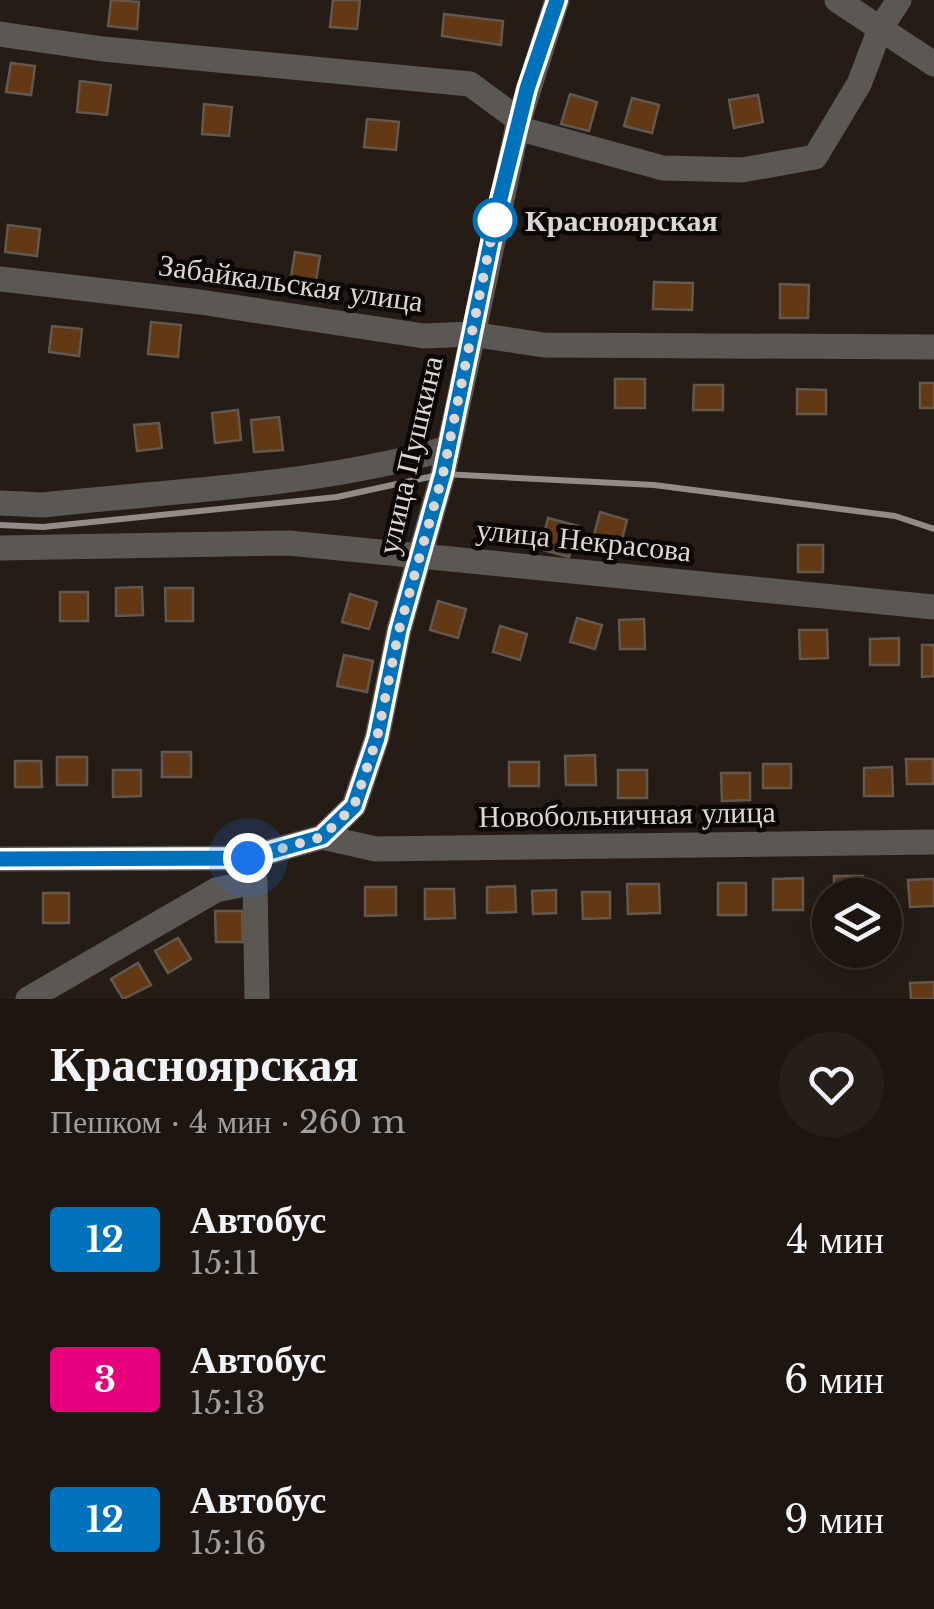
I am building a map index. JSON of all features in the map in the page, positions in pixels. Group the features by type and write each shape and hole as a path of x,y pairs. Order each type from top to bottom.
{"street":[{"name":"улица Пушкина","path":"322,837 354,806 377,738 399,630 448,448 518,124 557,0"},
{"path":"836,0 934,64"},
{"path":"0,34 103,50 470,84 518,124 663,168 742,170 815,156 859,84 880,29 899,0"},
{"name":"Забайкальская улица","path":"0,279 200,302 424,336 471,334 544,346 934,347"},
{"path":"0,504 44,505 315,476 402,462 448,448"},
{"name":"улица Некрасова","path":"0,548 289,544 928,606"},
{"path":"28,999 252,870 322,837"},
{"name":"Новобольничная улица","path":"322,837 376,850 934,842"},
{"path":"0,859 252,870"},
{"path":"252,870 257,999"}],"building":[{"path":"111,0 139,2 137,29 108,26"},
{"path":"333,0 360,0 357,29 330,27"},
{"path":"444,14 503,21 501,45 442,36"},
{"path":"11,63 35,66 31,95 6,92"},
{"path":"80,81 111,85 107,115 77,112"},
{"path":"570,94 597,102 589,131 561,124"},
{"path":"758,95 763,122 734,128 729,100"},
{"path":"632,98 659,105 652,133 624,126"},
{"path":"204,104 232,107 229,136 202,134"},
{"path":"367,119 399,122 396,150 364,147"},
{"path":"8,225 40,229 37,256 5,252"},
{"path":"295,252 320,256 315,287 290,283"},
{"path":"654,282 693,283 692,310 653,309"},
{"path":"780,284 809,285 808,318 780,318"},
{"path":"151,322 181,325 178,357 148,354"},
{"path":"52,326 82,329 79,356 49,352"},
{"path":"615,379 645,379 645,408 615,408"},
{"path":"920,383 934,383 934,408 920,408"},
{"path":"694,385 723,385 723,410 693,410"},
{"path":"797,389 826,390 826,414 797,414"},
{"path":"238,410 241,440 215,443 212,413"},
{"path":"279,417 283,450 254,452 251,420"},
{"path":"159,423 162,448 137,451 134,425"},
{"path":"600,512 627,520 620,547 593,539"},
{"path":"548,518 578,526 569,557 540,549"},
{"path":"798,545 823,545 823,572 798,572"},
{"path":"142,587 143,615 116,616 116,588"},
{"path":"165,588 193,588 193,621 166,621"},
{"path":"60,592 88,592 88,621 60,621"},
{"path":"350,594 377,602 369,629 342,622"},
{"path":"438,601 466,609 458,638 430,630"},
{"path":"577,618 602,625 595,649 570,642"},
{"path":"644,619 645,649 620,649 619,620"},
{"path":"500,626 527,634 520,660 493,652"},
{"path":"799,630 827,630 828,658 800,659"},
{"path":"899,638 899,665 870,665 870,639"},
{"path":"922,645 934,645 934,676 922,677"},
{"path":"344,655 373,661 367,692 337,686"},
{"path":"162,752 191,752 191,777 162,777"},
{"path":"595,755 596,785 566,785 565,756"},
{"path":"57,757 87,757 87,785 57,785"},
{"path":"906,759 933,759 933,784 907,784"},
{"path":"15,761 41,761 42,787 15,787"},
{"path":"509,762 539,762 539,786 509,786"},
{"path":"763,764 791,764 791,788 763,788"},
{"path":"892,767 893,796 864,796 864,768"},
{"path":"113,770 141,770 141,796 113,797"},
{"path":"618,770 647,770 647,798 618,798"},
{"path":"721,773 750,773 750,800 722,801"},
{"path":"803,878 803,910 773,910 773,879"},
{"path":"934,879 934,906 910,907 908,880"},
{"path":"718,883 746,883 746,915 718,915"},
{"path":"627,884 659,884 660,913 628,914"},
{"path":"515,886 516,912 487,913 487,887"},
{"path":"365,887 396,887 396,915 365,916"},
{"path":"425,889 454,889 455,918 425,919"},
{"path":"556,890 556,913 533,914 532,891"},
{"path":"582,892 610,892 610,918 583,919"},
{"path":"43,893 69,893 69,923 43,923"},
{"path":"215,911 242,911 243,942 216,942"},
{"path":"178,938 191,959 168,973 155,951"},
{"path":"138,963 151,985 123,999 111,979"},
{"path":"934,982 934,999 911,999 910,983"}],"railway":[{"path":"0,525 43,527 337,497 443,474 654,485 895,516 934,529"}],"bus line":[{"name":"12","path":"0,859 248,858 322,837 354,806 377,738 399,630 443,474 499,203 527,89 557,0"}],"place":[{"name":"Красноярская","path":"495,220"}],"route":[{"path":"248,858 322,837 354,806 377,738 399,630 443,474 495,220"}]}
